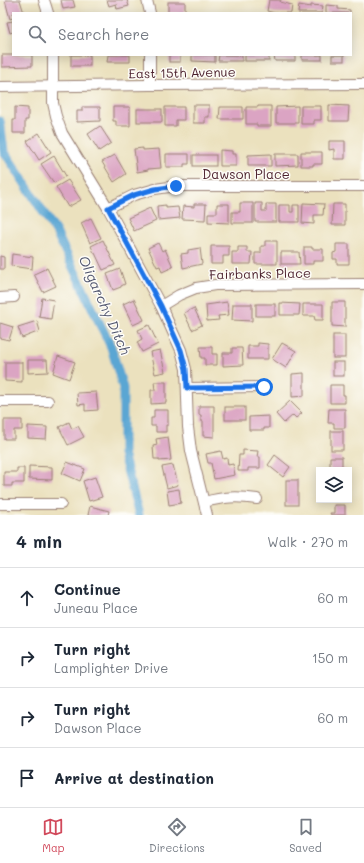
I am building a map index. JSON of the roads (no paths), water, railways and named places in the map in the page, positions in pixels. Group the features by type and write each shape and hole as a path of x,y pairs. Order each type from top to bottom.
{"street":[{"path":"44,0 48,12"},
{"path":"147,0 150,12"},
{"path":"54,56 54,103 56,116 62,133 108,208 161,306 181,350 186,369 188,427 191,451 207,515"},
{"path":"150,56 150,85"},
{"name":"East 15th Avenue","path":"0,87 364,84"},
{"name":"Dawson Place","path":"108,208 134,195 155,189 176,186 364,186"},
{"name":"Fairbanks Place","path":"161,306 179,295 196,288 215,285 364,284"},
{"path":"0,298 14,297"},
{"path":"187,388 264,387"},
{"path":"0,401 48,401"},
{"path":"204,502 227,497 258,498"},
{"path":"0,504 61,504"}],"waterway":[{"name":"Oligarchy Ditch","path":"0,121 4,151 56,232 111,347 123,388 123,454 139,515"}]}
